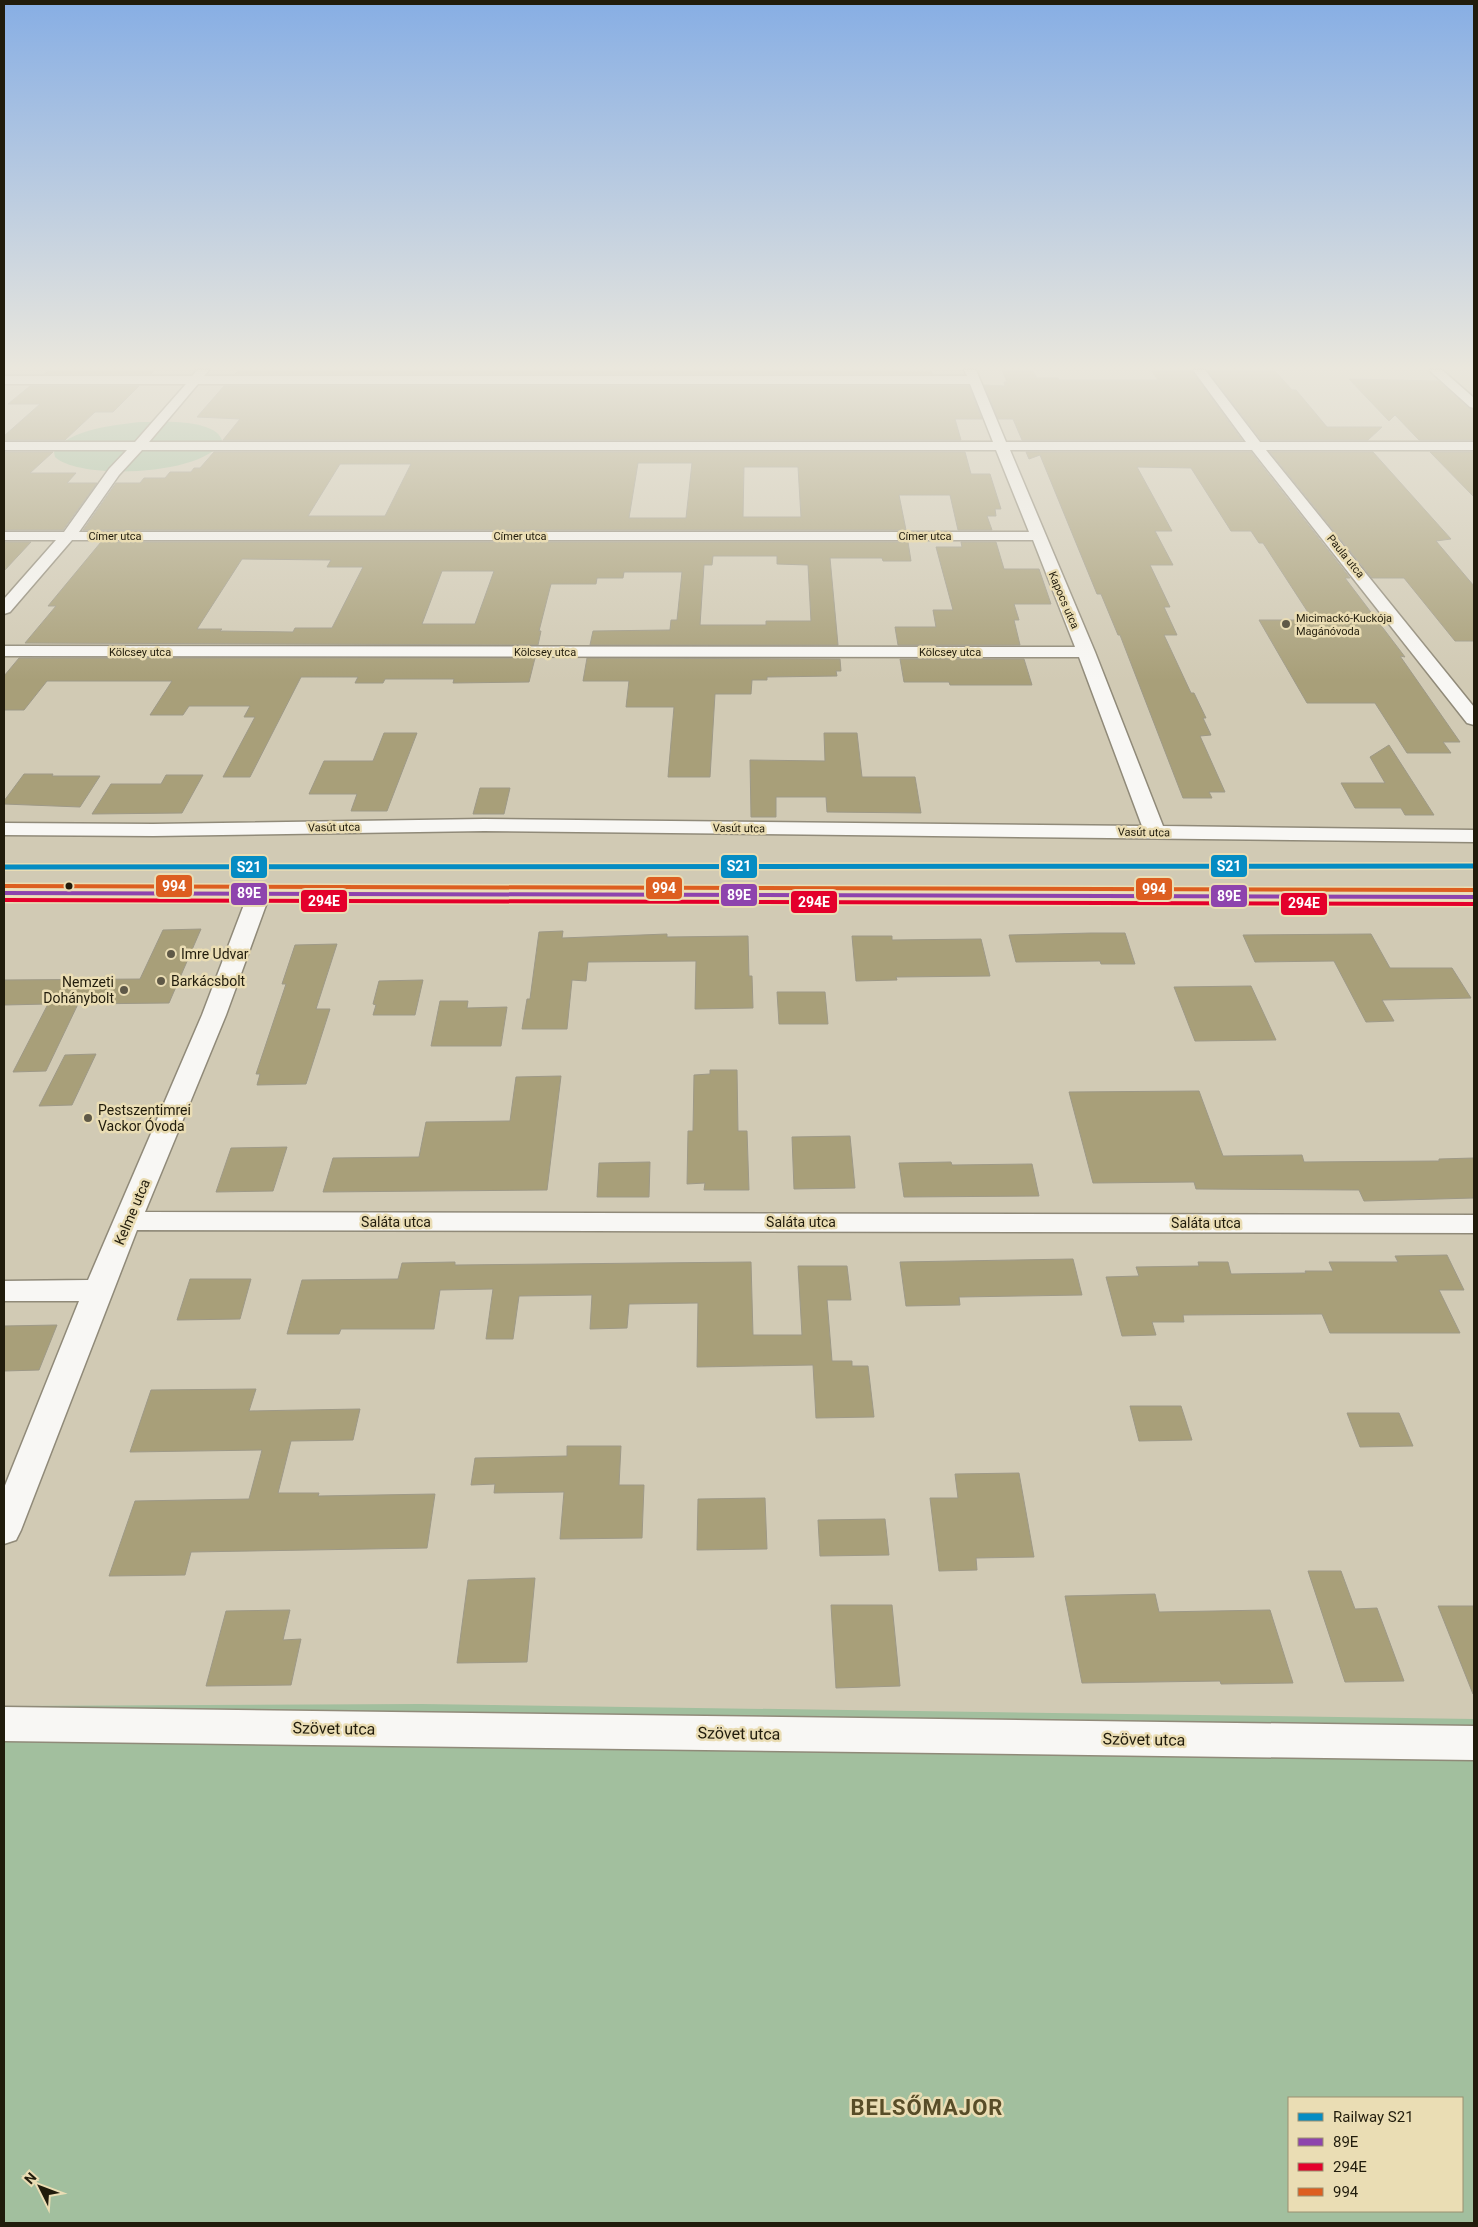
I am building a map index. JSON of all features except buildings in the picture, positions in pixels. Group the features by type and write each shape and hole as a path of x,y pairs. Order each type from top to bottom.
{"main road":[{"path":"4,893 1474,897"}],"street":[{"path":"4,609 68,536 113,474"},
{"name":"Kapocs utca","path":"1011,474 1086,652 1155,832"},
{"name":"Paula utca","path":"1278,474 1474,719"},
{"name":"Címer utca","path":"4,536 1037,536"},
{"name":"Kölcsey utca","path":"4,652 1086,652"},
{"name":"Vasút utca","path":"4,829 153,830 484,825 1474,836"},
{"name":"Kelme utca","path":"4,1530 98,1290 129,1221 214,1015 259,894"},
{"name":"Saláta utca","path":"129,1221 1474,1224"},
{"path":"4,1291 98,1290"},
{"name":"Szövet utca","path":"4,1724 1474,1743"}],"green space":[{"path":"421,1704 1474,1719 1474,2223 4,2223 4,1706"}],"rail line":[{"name":"S21","path":"4,867 1474,866"}],"transit line":[{"name":"994","path":"4,886 1474,890"},
{"name":"89E","path":"4,893 1474,897"},
{"name":"294E","path":"4,900 1474,904"}],"place":[{"name":"Micimackó-Kuckója Magánóvoda","path":"1286,624"},
{"name":"Imre Udvar","path":"171,954"},
{"name":"Barkácsbolt","path":"161,981"},
{"name":"Nemzeti Dohánybolt","path":"124,990"},
{"name":"Pestszentimrei Vackor Óvoda","path":"88,1118"}],"district":[{"name":"BELSŐMAJOR","path":"927,2107"}]}
